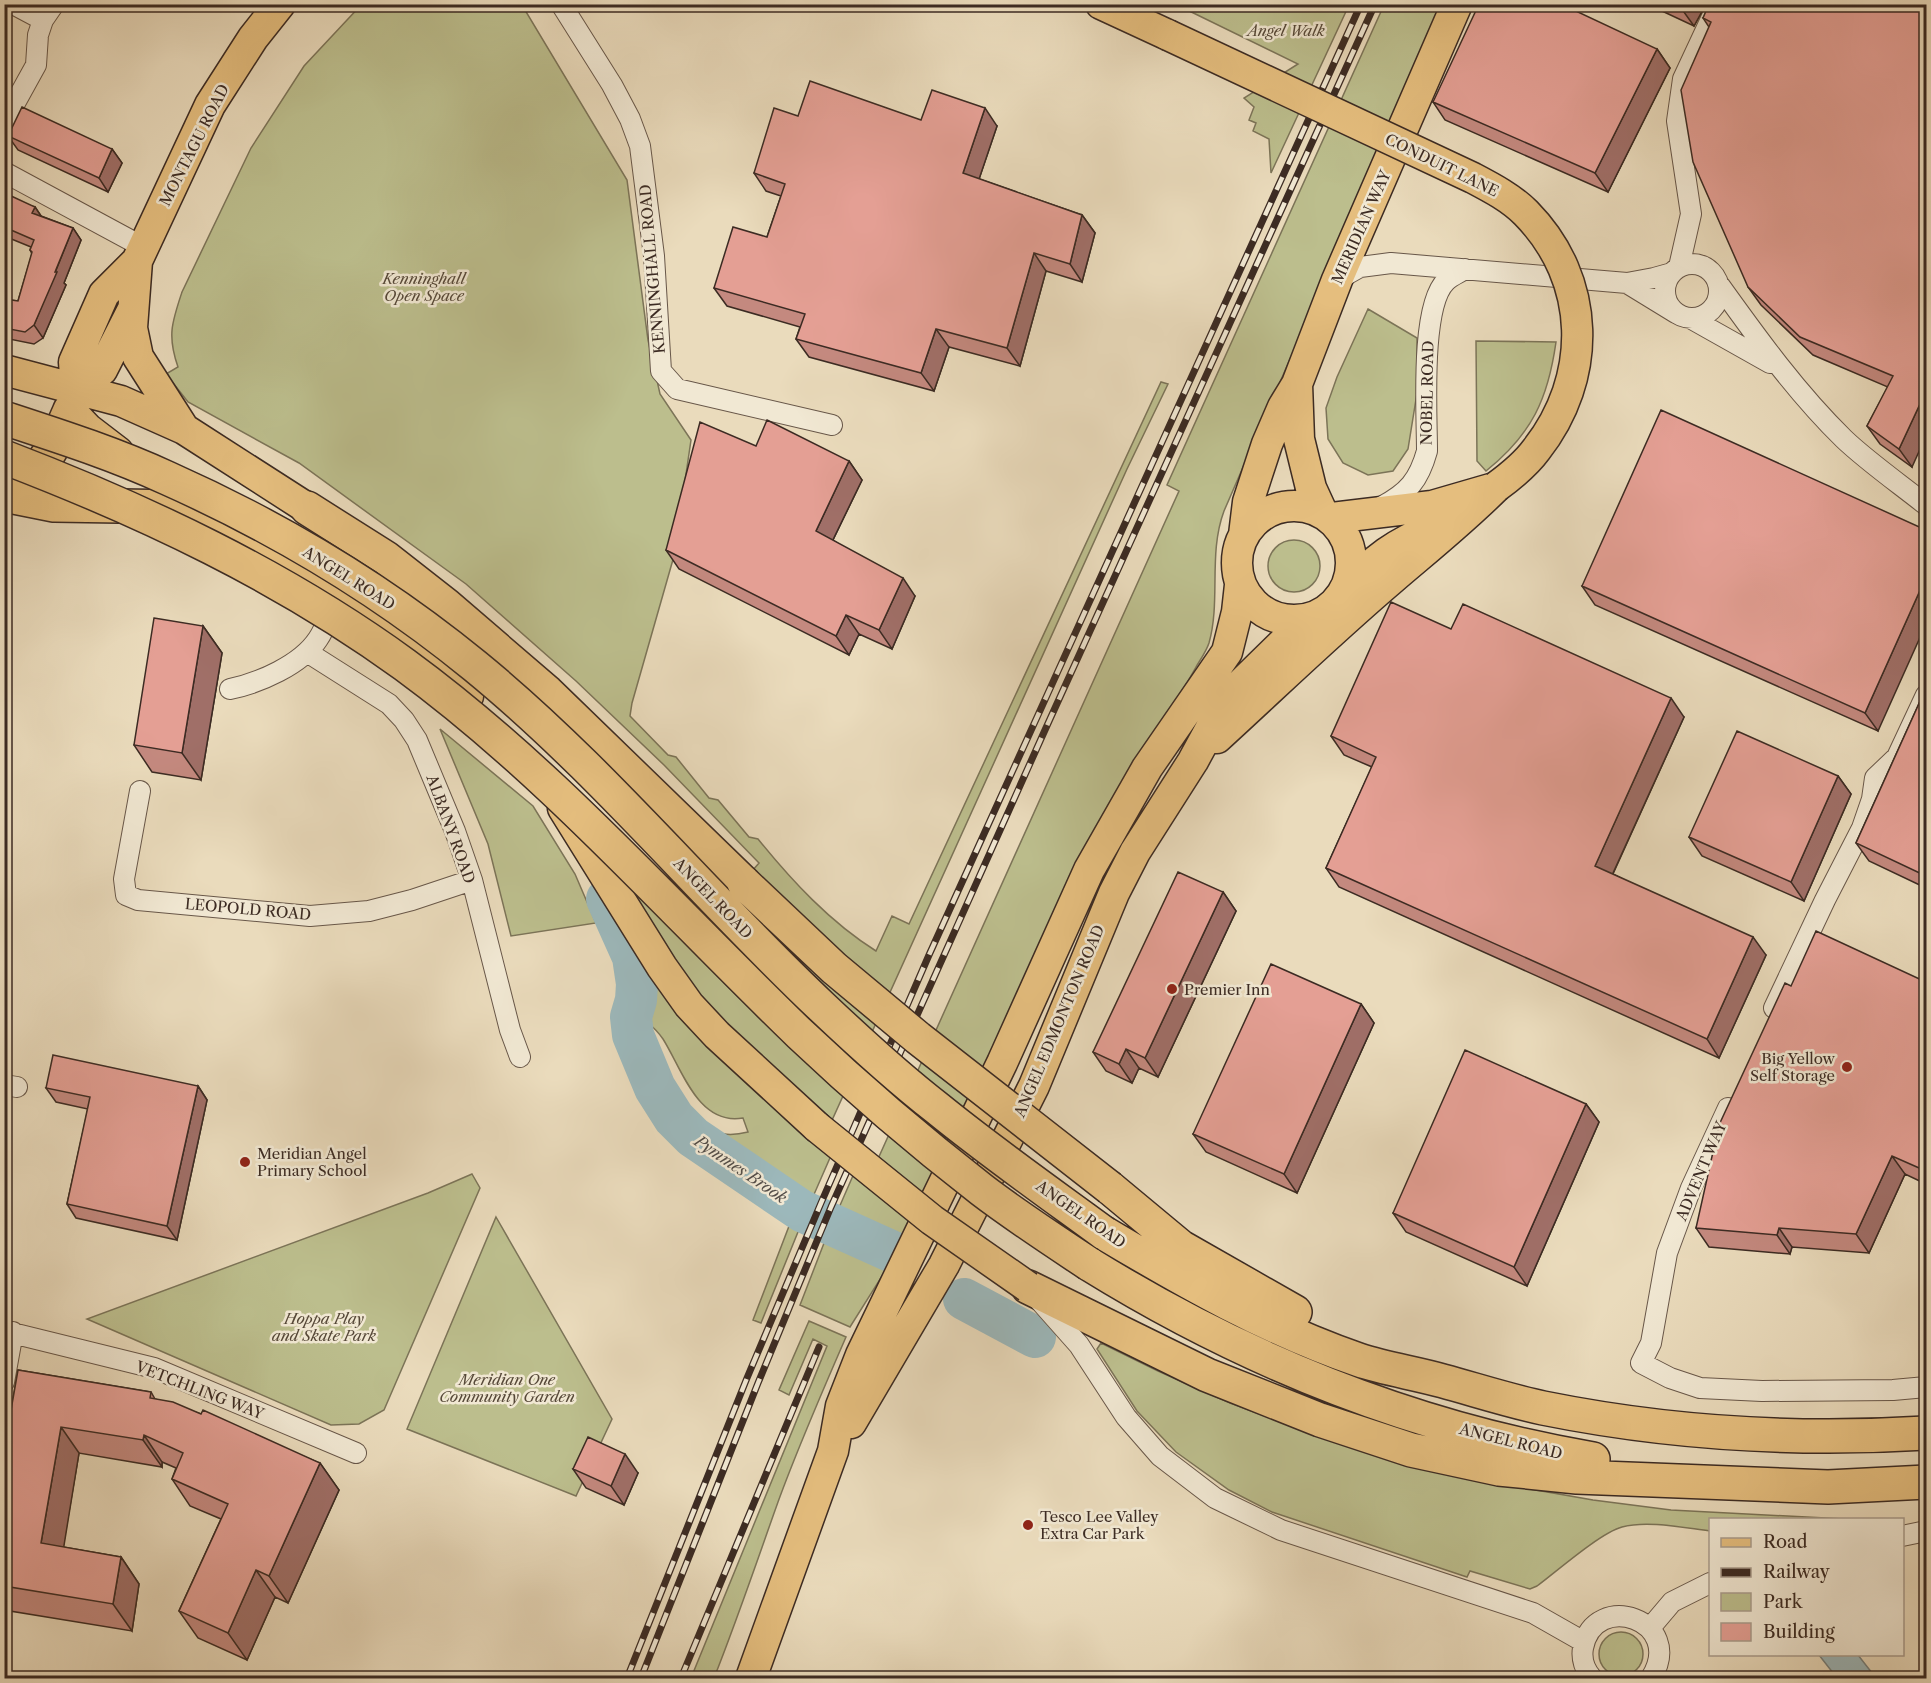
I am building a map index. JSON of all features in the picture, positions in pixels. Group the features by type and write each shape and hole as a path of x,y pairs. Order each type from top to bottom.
{"highway":[{"path":"4,495 26,481 52,451 73,400"},
{"name":"ANGEL ROAD","path":"4,418 112,455 167,478 247,517 363,585 419,624 510,696 589,770 788,974 936,1108 1104,1233 1169,1272 1240,1310 1361,1361 1424,1376"},
{"name":"ANGEL ROAD","path":"4,457 121,504 245,565 340,620 405,665 471,717 565,799 800,1034 866,1094 984,1191 1089,1264 1204,1330 1276,1364 1358,1396 1429,1420 1557,1453 1721,1482"},
{"path":"4,495 65,506 186,507"},
{"path":"307,508 386,558 446,605 547,692 744,883 843,975 918,1038 1110,1188 1181,1247 1259,1293 1324,1328 1368,1347 1424,1376 1541,1407 1609,1420 1683,1430 1776,1436 1860,1437 1926,1433"},
{"path":"1028,1287 1056,1309 1207,1374 1320,1420 1411,1450 1510,1470 1577,1477 1828,1487 1926,1482"}],"main road":[{"name":"MONTAGU ROAD","path":"73,400 74,362 104,294 140,254 210,105 253,38 280,4"},
{"name":"CONDUIT LANE","path":"1101,4 1473,178 1508,198 1526,212 1543,232 1566,274 1574,297 1578,320 1578,344 1574,367 1562,406 1552,428 1536,452 1467,516 1411,538 1381,555 1364,570 1344,594"},
{"name":"MERIDIAN WAY","path":"1244,534 1248,502 1267,444 1283,407 1297,384 1337,280 1457,4"},
{"name":"MONTAGU ROAD","path":"73,400 102,370 134,306 140,254"},
{"path":"134,306 132,328 138,357 184,429"},
{"path":"4,370 73,400 121,401 184,429 307,508"},
{"name":"MERIDIAN WAY","path":"1297,384 1299,439 1311,488 1338,516"},
{"name":"ANGEL ROAD","path":"73,400 87,429 107,446 144,470 186,507 284,554 341,592 408,644 489,714 540,771 662,967 689,1005 717,1035 826,1134 932,1220 1028,1287"},
{"name":"CONDUIT LANE","path":"1338,516 1432,506 1496,487"},
{"path":"1287,506 1305,506 1338,516 1351,552 1351,574 1344,594 1333,606 1318,616 1300,620 1283,620 1266,614 1252,602 1240,585 1237,569 1238,551 1244,534 1255,520 1270,511 1287,506"},
{"path":"1193,761 1392,578 1467,516"},
{"name":"ANGEL EDMONTON ROAD","path":"751,1678 833,1451 842,1406 861,1355 1002,1063 1089,870 1148,768 1227,652 1237,612 1240,585"},
{"name":"ANGEL EDMONTON ROAD","path":"833,1451 948,1256 1034,1086 1114,893 1150,827 1239,686 1283,643 1318,616"}],"street":[{"path":"4,123 36,65 38,35 49,12 13,4"},
{"name":"KENNINGHALL ROAD","path":"561,4 612,85 630,119 640,146 654,256 661,371 677,389 832,425"},
{"path":"1337,280 1360,267 1391,263 1627,283 1654,278 1675,270 1688,264 1698,264 1710,269 1716,277 1720,295 1715,307 1700,318 1684,316 1671,308 1666,299 1665,290 1675,270 1691,214 1677,121 1683,79 1718,4"},
{"path":"4,172 140,254"},
{"name":"NOBEL ROAD","path":"1338,516 1400,497 1413,484 1427,451 1427,336 1434,303 1444,282 1465,269"},
{"path":"1627,283 1752,351 1785,372"},
{"path":"1719,286 1758,339 1845,440 1923,495"},
{"path":"230,689 265,678 307,652 319,639 341,592 343,571 336,550 307,508"},
{"name":"ALBANY ROAD","path":"307,652 389,704 404,720 417,740 471,880 510,1030 520,1057"},
{"path":"1766,1026 1825,900 1862,828 1872,799 1875,778 1897,757 1926,695"},
{"name":"LEOPOLD ROAD","path":"140,791 124,879 126,895 138,900 310,916 369,911 412,900 471,880"},
{"name":"ADVENT WAY","path":"1734,1095 1691,1188 1667,1253 1651,1343 1641,1363 1670,1378 1700,1388 1774,1391 1893,1390 1926,1387"},
{"path":"1056,1309 1126,1417 1160,1456 1215,1498 1281,1530 1533,1613 1584,1642"},
{"path":"4,1382 9,1331"},
{"name":"VETCHLING WAY","path":"9,1331 154,1368 356,1453"},
{"path":"1904,1536 1926,1531"},
{"path":"1650,1628 1672,1602 1709,1584"},
{"path":"1592,1678 1584,1665 1582,1653 1584,1642 1598,1623 1619,1616 1641,1621 1650,1628 1659,1648 1659,1659 1651,1678"}],"green space":[{"name":"Kenninghall Open Space","path":"362,4 522,5 627,180 648,340 660,394 691,440 674,556 630,716 668,755 676,757 709,798 718,800 749,837 758,839 784,870 827,914 876,951 892,916 909,924 1161,382 1168,384 1127,469 824,1138 836,1144 812,1199 706,1129 727,1134 748,1132 743,1118 727,1118 714,1113 703,1104 693,1093 663,1039 647,1022 652,996 654,962 644,914 624,875 733,893 759,863 664,765 576,681 466,584 299,463 188,402 166,374 178,367 172,329 182,292 251,148 304,66"},
{"name":"Angel Walk","path":"1177,5 1349,5 1271,173 1269,139 1253,131 1256,123 1249,120 1254,107 1244,98 1298,64"},
{"path":"1384,5 1444,5 1224,511 1219,527 1215,560 1214,610 1208,646 1147,745 905,1239 838,1210 862,1155 877,1161 1179,491 1167,485"},
{"path":"1368,309 1417,338 1417,393 1408,449 1393,471 1368,475 1343,463 1328,439 1326,408 1337,377"},
{"path":"1476,341 1556,342 1548,381 1535,414 1515,443 1486,471 1477,461"},
{"path":"1289,540 1299,540 1313,547 1320,566 1313,585 1299,592 1289,592 1279,588 1272,581 1268,571 1268,561 1272,551 1279,544"},
{"path":"440,729 533,806 575,874 596,923 511,936 488,844"},
{"name":"Hoppa Play and Skate Park","path":"472,1174 480,1188 384,1410 359,1424 331,1425 87,1319 428,1193"},
{"name":"Meridian One Community Garden","path":"496,1217 612,1419 576,1496 407,1429"},
{"path":"791,1221 800,1227 761,1323 753,1320"},
{"path":"826,1238 889,1265 850,1327 800,1305"},
{"path":"809,1321 846,1337 786,1481 714,1678 691,1678 827,1346 813,1339 789,1395 779,1390"},
{"path":"1101,1343 1230,1403 1313,1434 1502,1484 1593,1500 1671,1510 1826,1518 1709,1518 1709,1531 1666,1525 1632,1525 1622,1527 1602,1537 1530,1589 1470,1571 1467,1577 1272,1512 1229,1490 1176,1452 1137,1411 1097,1349"},
{"path":"1621,1632 1637,1638 1643,1654 1637,1670 1621,1676 1605,1670 1599,1654 1605,1638"}],"water":[{"path":"1820,1656 1859,1656 1876,1678 1837,1678"}],"building":[{"path":"1479,4 1561,4 1657,49 1595,173 1433,102"},
{"path":"1709,4 1926,4 1926,391 1899,449 1867,426 1893,376 1800,337 1748,287 1693,162 1681,90 1711,22 1703,18"},
{"path":"810,81 921,120 932,90 985,108 963,173 1082,215 1070,264 1034,253 1007,348 936,329 921,373 796,339 805,314 714,288 733,227 767,237 785,184 754,173 774,108 798,116"},
{"path":"22,107 112,149 99,178 8,136"},
{"path":"9,195 35,207 32,213 73,228 34,325 25,332 4,328 4,299 18,301 34,240 4,227 4,198 7,199"},
{"path":"1661,410 1926,530 1926,577 1865,713 1582,586"},
{"path":"767,420 849,461 816,531 903,578 879,630 846,615 836,636 666,550 700,422 756,446"},
{"path":"1391,602 1451,629 1463,604 1671,698 1595,866 1753,937 1707,1039 1326,868 1376,757 1331,736"},
{"path":"154,618 203,626 182,753 134,745"},
{"path":"1926,688 1926,876 1856,843"},
{"path":"1737,731 1838,776 1791,882 1689,837"},
{"path":"1178,872 1223,892 1145,1058 1126,1049 1119,1064 1093,1052"},
{"name":"Big Yellow Self Storage","path":"1816,931 1926,982 1926,1033 1921,1046 1926,1048 1926,1171 1892,1156 1856,1234 1779,1228 1777,1235 1696,1228 1719,1125 1785,983 1791,986"},
{"path":"1271,964 1361,1004 1284,1174 1193,1134"},
{"path":"1465,1050 1586,1104 1514,1267 1393,1213"},
{"path":"53,1055 198,1086 167,1226 67,1204 90,1097 46,1088"},
{"path":"18,1370 151,1392 150,1398 173,1402 201,1414 203,1410 320,1463 269,1576 256,1570 228,1633 179,1611 228,1504 172,1479 183,1453 144,1435 143,1440 61,1427 41,1543 121,1557 113,1604 4,1586 4,1450"},
{"path":"588,1437 625,1454 611,1486 573,1469"}],"waterway":[{"name":"Pymmes Brook","path":"607,899 633,957 637,984 636,1000 631,1017 633,1035 655,1088 674,1118 693,1137 802,1211 895,1253"},
{"name":"Pymmes Brook","path":"964,1299 1035,1337"}],"railway":[{"path":"627,1678 747,1378 929,955 1361,4"},
{"path":"641,1678 758,1383 831,1207 1375,4"},
{"path":"681,1678 819,1347"}],"place":[{"name":"Premier Inn","path":"1172,989"},
{"name":"Big Yellow Self Storage","path":"1847,1067"},
{"name":"Meridian Angel Primary School","path":"245,1162"},
{"name":"Tesco Lee Valley Extra Car Park","path":"1028,1525"}]}
